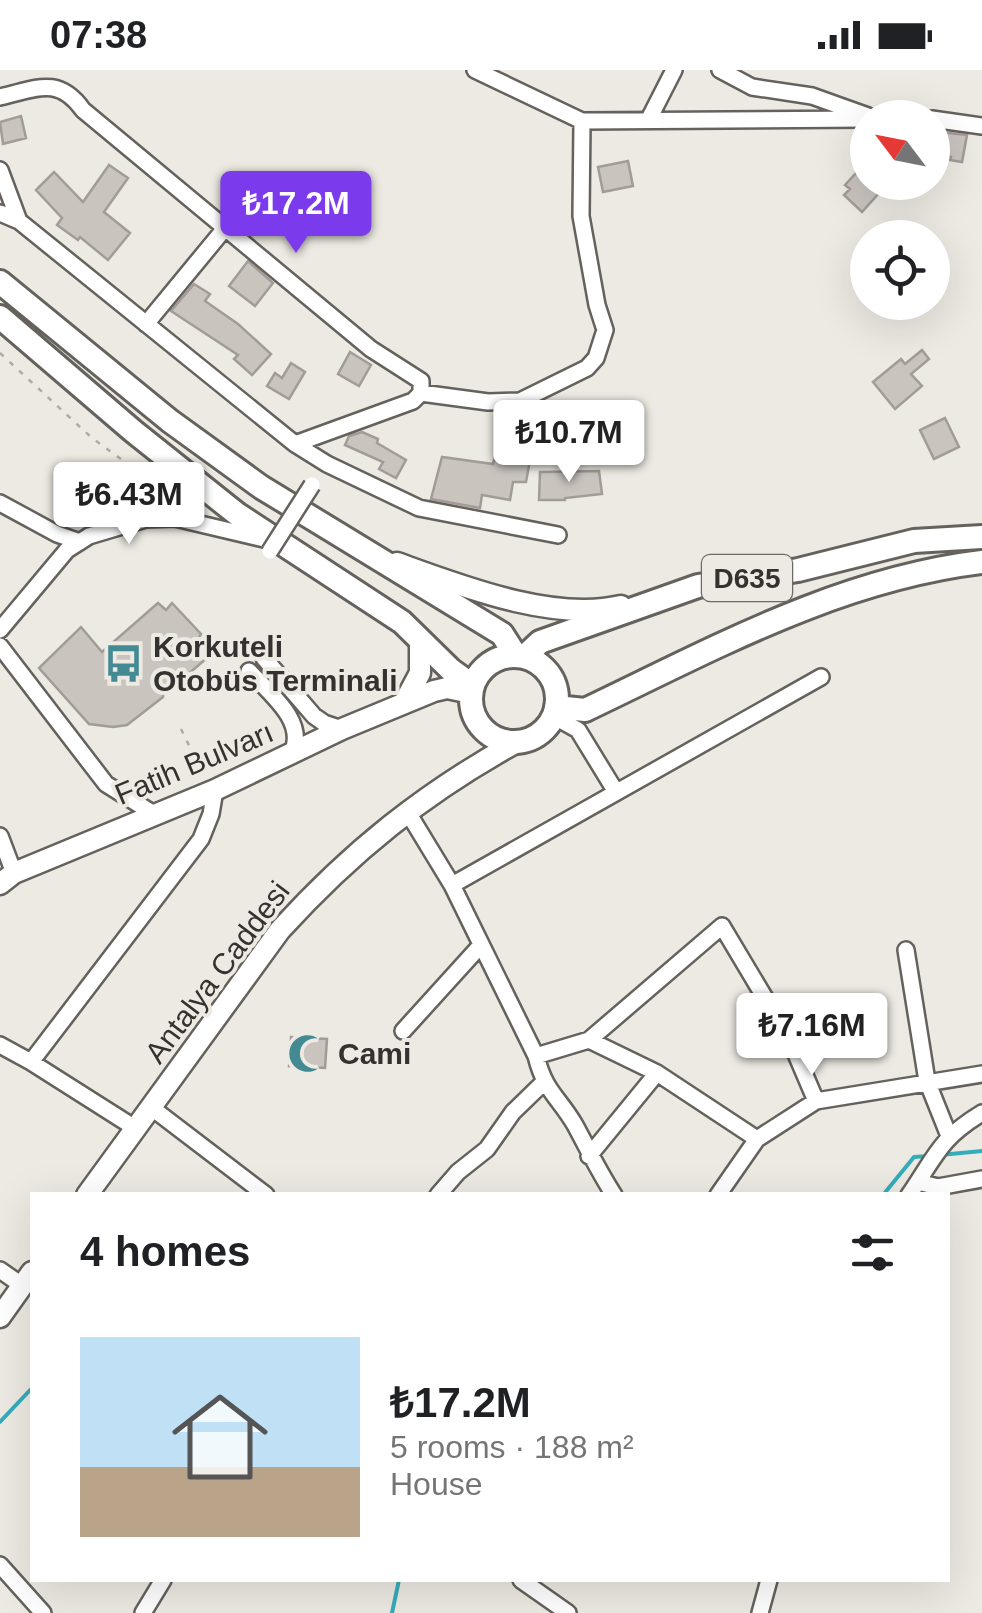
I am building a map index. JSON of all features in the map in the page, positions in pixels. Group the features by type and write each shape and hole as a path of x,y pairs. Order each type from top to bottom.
{"highway":[{"path":"0,282 170,421 261,487 502,634 520,656 537,662 548,672 556,692 555,711"},
{"path":"0,317 277,548 402,622 472,690 473,714 480,726 496,738 517,742"},
{"name":"D635","path":"472,690 490,664 520,656 540,642 696,587 798,570 914,541 982,537"},
{"name":"D635","path":"517,742 542,731 555,711 585,710 812,604 932,568 982,562"}],"main road":[{"path":"366,551 536,606 604,610 696,587"},
{"path":"404,704 420,674 420,640"},
{"name":"Fatih Bulvarı","path":"7,878 154,814 209,782 292,753 342,728 447,688 472,690"},
{"name":"Antalya Caddesi","path":"90,1192 280,930 366,843 407,811 517,742"},
{"path":"0,1317 28,1279"}],"street":[{"path":"52,86 62,70"},
{"path":"475,70 582,121 850,118"},
{"path":"649,119 674,70"},
{"path":"720,70 752,87 812,96 850,110"},
{"path":"0,96 52,86 72,94 83,110 371,350 421,381 421,393 413,401 295,444"},
{"path":"421,393 488,402 520,401 587,368 596,358 605,330 580,216 582,121"},
{"path":"950,122 982,126"},
{"path":"0,170 19,220"},
{"path":"0,213 19,220 295,444 327,464 418,508 558,535"},
{"path":"146,324 226,226"},
{"path":"0,630 67,550 89,536 146,520 174,518 277,548 312,485"},
{"path":"0,503 80,542"},
{"path":"0,646 106,784 154,814"},
{"path":"264,658 314,716 324,724 342,728"},
{"path":"249,671 292,720 298,742 292,753"},
{"path":"452,885 821,677"},
{"path":"555,711 578,730 616,792"},
{"path":"31,1062 201,839 211,814 209,782"},
{"path":"407,811 452,885 536,1056 543,1084 575,1125 612,1192"},
{"path":"0,836 7,878"},
{"path":"536,1056 588,1040 722,926 790,1040 816,1100"},
{"path":"403,1031 481,945"},
{"path":"906,950 927,1081 946,1138"},
{"path":"588,1040 657,1073 757,1139"},
{"path":"0,1045 135,1128"},
{"path":"589,1156 657,1073"},
{"path":"720,1192 757,1139 816,1100 982,1074"},
{"path":"441,1192 487,1149 513,1112 543,1084"},
{"path":"152,1108 244,1189"},
{"path":"982,1114 946,1138 917,1184 938,1187 982,1179"},
{"path":"0,1270 28,1279"},
{"path":"0,1565 43,1613"},
{"path":"143,1613 163,1582"},
{"path":"524,1582 568,1613"},
{"path":"760,1613 768,1582"}],"path":[{"path":"0,352 92,438 185,503 196,522"},
{"path":"180,729 209,782"}],"building":[{"path":"21,116 26,138 3,144 0,122"},
{"path":"950,133 967,135 962,162 950,160"},
{"path":"628,161 633,186 603,192 598,167"},
{"path":"109,165 128,178 104,212 130,233 108,260 80,237 78,240 57,225 62,218 36,190 54,172 83,202"},
{"path":"850,189 850,200 873,200 862,212 844,195"},
{"path":"248,261 273,283 255,306 229,286"},
{"path":"194,284 210,294 205,301 271,354 252,375 234,359 238,355 171,311"},
{"path":"922,350 929,359 911,374 922,386 895,409 873,382 901,359 905,364"},
{"path":"350,352 371,365 359,386 338,374"},
{"path":"291,363 305,372 289,399 267,386 275,373 282,378"},
{"path":"518,412 535,413 529,448 532,449 526,482 513,482 510,500 482,495 480,508 431,499 442,457 510,463"},
{"path":"945,418 959,447 934,459 920,430"},
{"path":"362,432 406,460 396,478 379,469 383,462 345,445 349,436"},
{"path":"599,471 602,494 539,500 540,472"},
{"name":"Korkuteli Otobüs Terminali","path":"158,603 166,610 172,603 201,634 195,646 207,658 179,682 164,686 163,697 127,725 89,724 39,668 81,627 102,652"},
{"name":"Cami","path":"291,1037 327,1039 325,1068 289,1066"}],"waterway":[{"path":"940,1155 982,1151"},
{"path":"885,1192 914,1157 930,1156"},
{"path":"0,1422 30,1390"},
{"path":"392,1613 399,1582"}],"place":[{"name":"Korkuteli Otobüs Terminali","path":"123,663"},
{"name":"Cami","path":"308,1053"}]}
